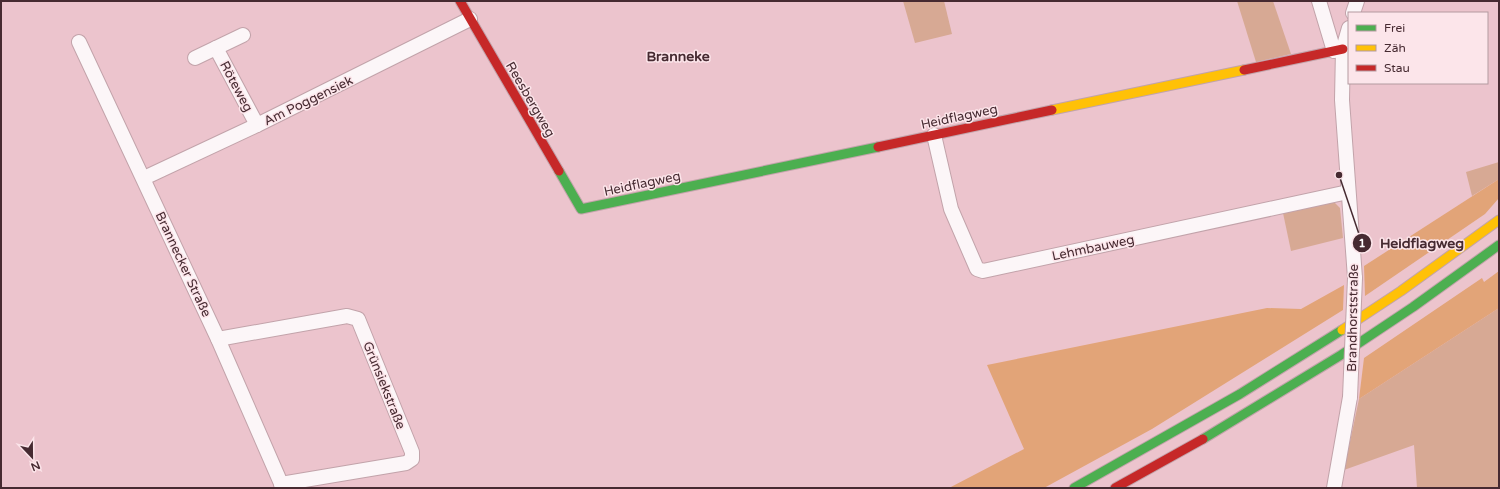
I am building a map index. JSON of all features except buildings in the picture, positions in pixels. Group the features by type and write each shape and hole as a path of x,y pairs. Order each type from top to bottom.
{"main road":[{"name":"Reesbergweg","path":"460,1 581,209"},
{"name":"Heidflagweg","path":"581,209 1339,50"},
{"path":"1074,488 1150,447 1310,350 1400,291 1499,220"},
{"path":"1115,488 1159,464 1327,364 1413,307 1499,245"}],"street":[{"path":"1319,1 1339,50"},
{"path":"1353,12 1357,1"},
{"name":"Am Poggensiek","path":"144,178 257,125 470,19"},
{"name":"Brandhorststraße","path":"1334,488 1350,397 1355,278 1339,50 1348,30"},
{"name":"Röteweg","path":"195,58 243,35"},
{"name":"Brannecker Straße","path":"79,42 144,178 218,339 282,486"},
{"name":"Röteweg","path":"216,48 257,125"},
{"name":"Lehmbauweg","path":"934,135 951,209 977,269 983,271 1348,192"},
{"name":"Grünsiekstraße","path":"218,339 347,316 358,319 412,452 412,459 406,463 282,486"}],"shaded area":[{"path":"903,1 944,1 952,34 915,43"},
{"path":"1237,1 1273,1 1291,54 1256,62"},
{"path":"1499,162 1499,179 1472,196 1466,172"},
{"path":"1499,179 1499,198 1485,214 1365,296 1364,266"},
{"path":"1325,203 1335,203 1340,208 1343,238 1291,251 1283,213"},
{"path":"1499,271 1499,308 1359,399 1364,358 1482,278 1484,282"},
{"path":"1344,285 1343,310 1152,429 1044,488 949,488 1024,449 987,365 1267,308 1301,309"},
{"path":"1499,308 1499,488 1417,488 1414,445 1344,470 1359,399"}],"traffic: fast":[{"path":"559,171 581,209 878,147"},
{"path":"1203,439 1341,355 1413,307 1499,245"},
{"path":"1074,488 1240,394 1342,330"}],"traffic: slow":[{"path":"1052,110 1244,70"},
{"path":"1342,330 1401,291 1499,220"}],"traffic: jam":[{"path":"460,1 559,171"},
{"path":"1244,70 1343,49"},
{"path":"878,147 1052,110"},
{"path":"1115,488 1203,439"}],"place":[{"name":"Heidflagweg","path":"1339,175"}],"district":[{"name":"Branneke","path":"678,56"}]}
